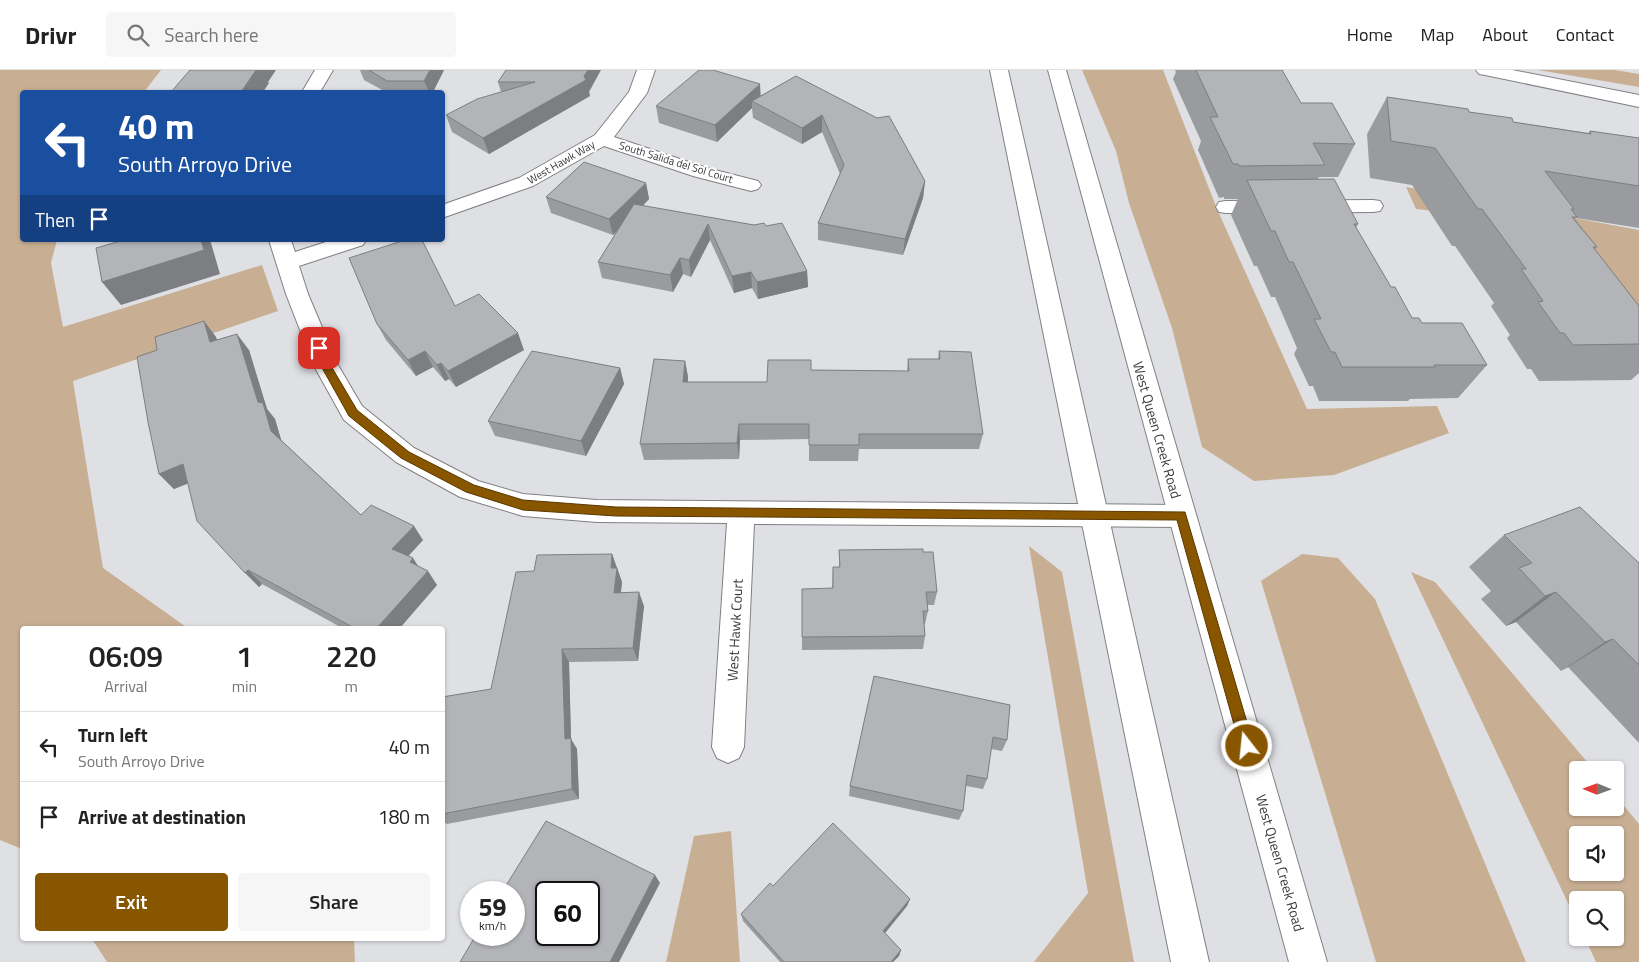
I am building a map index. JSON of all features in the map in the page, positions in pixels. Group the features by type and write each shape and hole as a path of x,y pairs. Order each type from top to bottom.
{"street":[{"path":"312,90 324,70"},
{"name":"West Hawk Way","path":"445,211 526,182 602,139 638,93 646,70"},
{"path":"999,70 1190,962"},
{"name":"West Queen Creek Road","path":"1057,70 1308,962"},
{"path":"1485,70 1639,101"},
{"name":"South Salida del Sol Court","path":"602,139 700,172 751,185"},
{"path":"1226,207 1373,206"},
{"path":"342,242 284,251 296,294 326,366 353,413 405,455 470,489 523,505 596,511 1181,516"},
{"name":"West Hawk Court","path":"728,747 741,513"}],"shaded area":[{"path":"0,70 161,70 146,90 20,90 20,242 56,242 51,263 63,327 262,265 278,311 73,381 103,568 185,626 20,626 20,848 0,840"},
{"path":"1082,70 1163,70 1217,209 1307,409 1437,406 1449,433 1334,475 1254,481 1202,447 1172,328 1129,203 1116,151"},
{"path":"1538,70 1615,70 1639,74 1639,87"},
{"path":"1406,187 1639,230 1639,369 1544,223 1416,209"},
{"path":"1029,546 1062,572 1134,962 1034,962 1088,893"},
{"path":"1302,554 1338,558 1375,599 1526,962 1376,962 1261,581"},
{"path":"1411,572 1435,582 1586,761 1569,761 1569,816 1624,816 1624,806 1639,824 1639,962 1596,962 1589,946 1624,946 1624,891 1569,891 1569,905"},
{"path":"731,831 740,962 666,962 694,836"},
{"path":"93,941 354,941 355,962 107,962"}],"building":[{"path":"190,70 256,70 242,90 173,90"},
{"path":"369,70 430,70 424,81 387,81"},
{"path":"506,70 588,70 584,76 586,80 483,138 446,115 477,99 535,82 498,82"},
{"path":"699,70 713,70 760,84 715,125 656,106"},
{"path":"1196,70 1282,70 1301,103 1332,103 1355,144 1313,143 1325,165 1239,166 1238,164 1233,164 1210,117 1218,117"},
{"path":"796,76 877,118 889,116 925,181 905,239 818,223 844,165 822,115 802,128 752,101"},
{"path":"1387,97 1468,109 1469,112 1512,118 1513,122 1591,134 1590,131 1639,138 1639,186 1545,171 1574,209 1571,209 1577,217 1572,217 1597,247 1593,247 1639,306 1639,344 1573,345 1564,333 1560,333 1538,302 1543,301 1521,269 1526,269 1482,209 1478,209 1435,148 1391,141"},
{"path":"584,162 646,183 609,219 546,197"},
{"path":"1334,179 1358,224 1354,224 1391,287 1395,287 1412,318 1419,318 1422,323 1462,323 1487,365 1342,367 1335,352 1331,352 1314,319 1321,319 1293,262 1289,262 1275,231 1271,231 1247,180"},
{"path":"634,204 754,225 764,223 766,226 782,223 807,271 757,282 751,272 732,276 708,224 689,260 680,258 670,275 598,262"},
{"path":"117,242 202,242 204,250 102,282 96,248"},
{"path":"399,242 423,242 455,306 479,294 518,333 448,371 441,363 437,365 425,351 408,360 377,324 349,258"},
{"path":"204,321 210,342 237,334 258,402 263,403 271,431 361,515 371,505 414,526 392,549 413,558 410,562 428,571 379,626 351,626 248,570 245,573 197,521 183,464 159,474 137,357 157,350 155,337"},
{"path":"532,351 620,368 581,441 488,421"},
{"path":"939,351 971,352 983,434 859,434 859,445 809,445 809,424 739,424 737,443 640,444 654,359 685,361 683,382 767,382 768,360 811,360 811,370 909,371 908,359 940,359"},
{"path":"1580,507 1639,563 1639,665 1613,639 1605,642 1556,592 1545,596 1519,568 1532,563 1504,535"},
{"path":"923,549 923,552 933,552 937,592 926,592 928,611 923,611 925,636 802,637 802,589 833,588 833,567 840,567 839,550"},
{"path":"612,554 611,568 617,568 614,593 639,592 633,648 562,649 565,739 571,738 572,789 445,813 445,697 491,689 516,572 534,571 537,555"},
{"path":"874,676 1010,705 1007,740 993,737 987,779 967,775 963,811 850,786"},
{"path":"546,821 655,875 610,962 460,962 469,946 525,946 525,881 509,881"},
{"path":"833,823 910,899 883,931 901,950 891,962 784,962 741,914 770,883 773,886"}],"route":[{"path":"319,348 326,366 353,413 405,455 470,489 523,505 616,512 1181,516 1247,746"}]}
